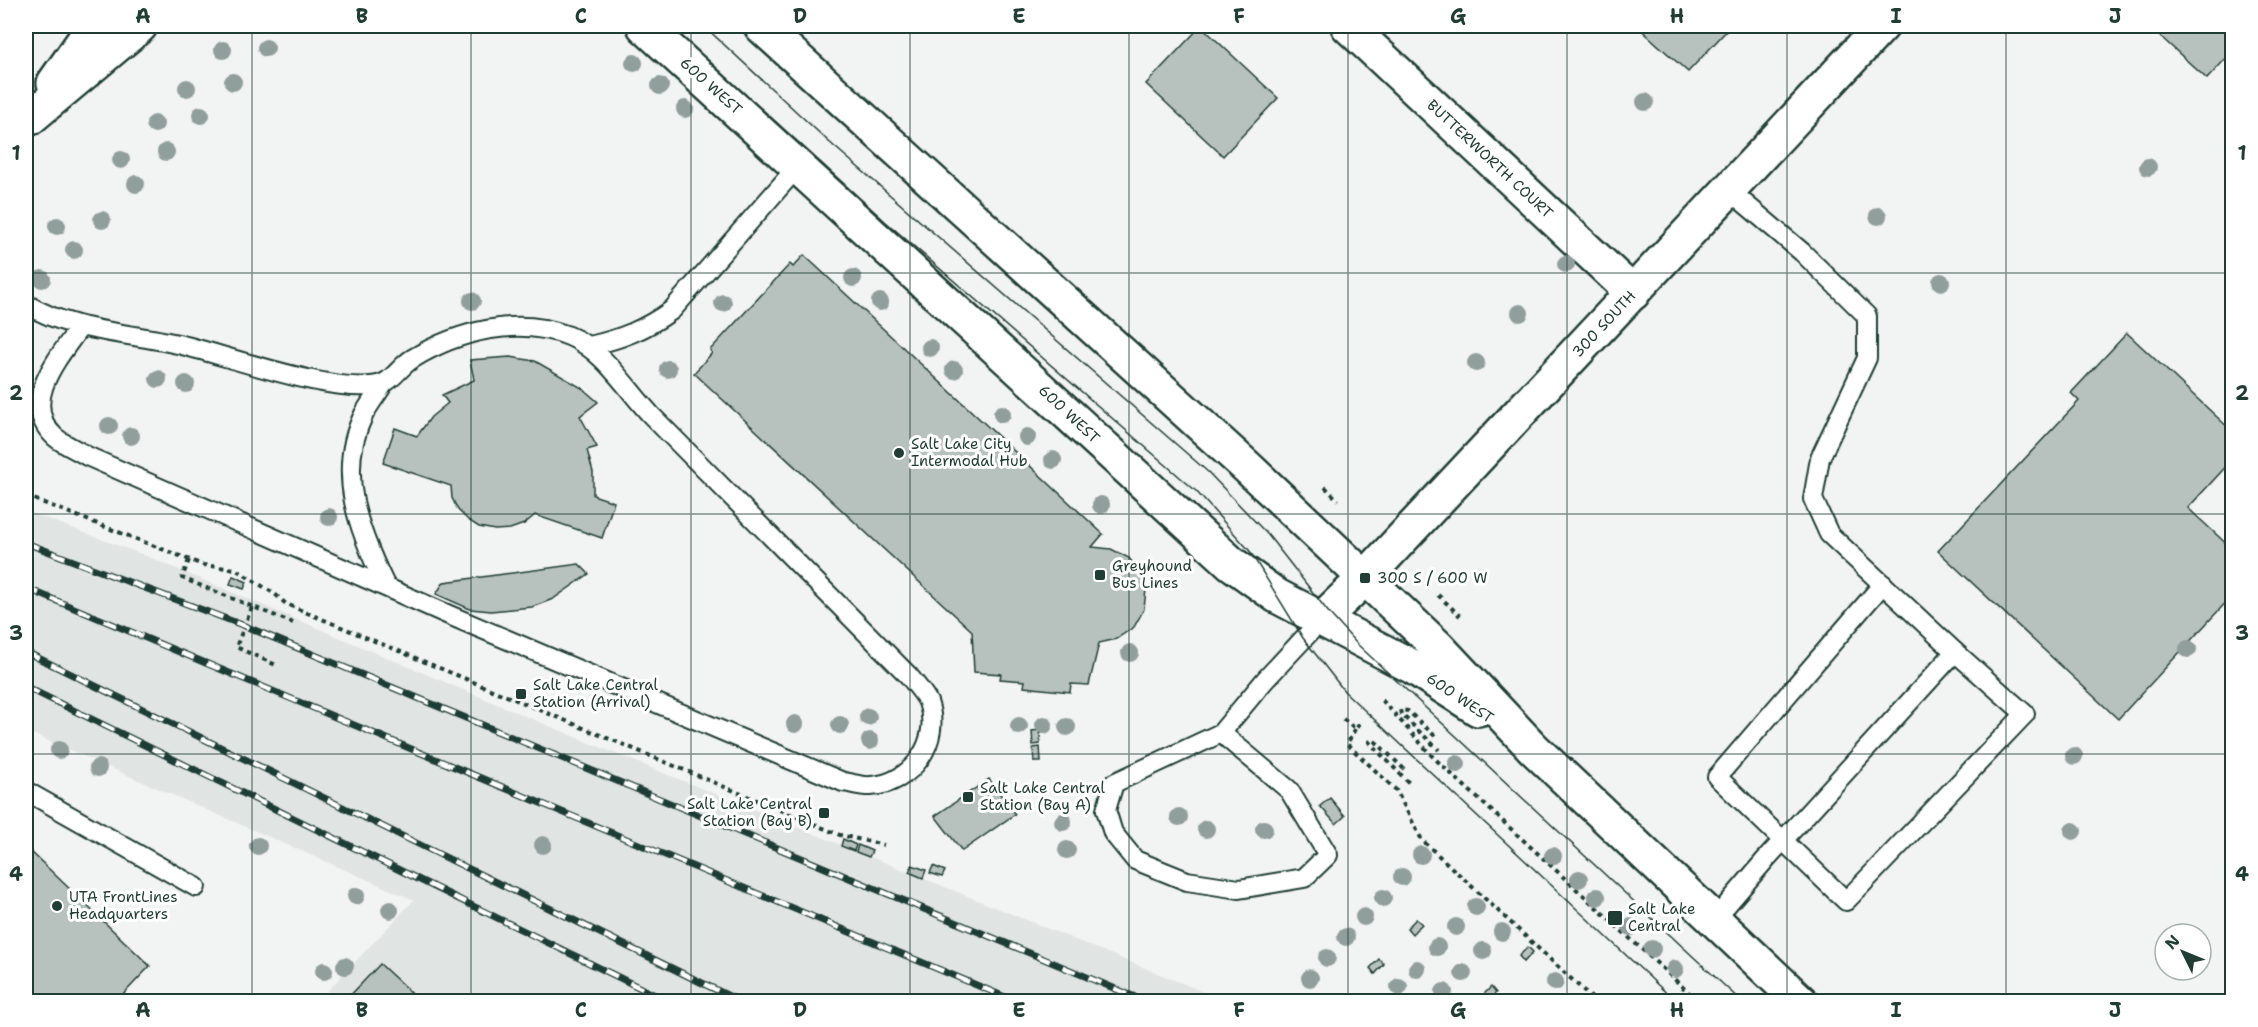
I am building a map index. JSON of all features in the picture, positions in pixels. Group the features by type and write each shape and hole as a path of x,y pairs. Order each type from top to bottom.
{"street":[{"path":"28,120 94,26"},
{"path":"28,120 140,26"},
{"name":"600 WEST","path":"644,26 799,165 1215,549 1277,596 1455,692 1533,748"},
{"name":"600 WEST","path":"761,26 1247,467 1438,647 1533,748 1801,1002"},
{"name":"BUTTERWORTH COURT","path":"1348,26 1633,293"},
{"name":"300 SOUTH","path":"1322,620 1365,578 1882,26"}],"lane":[{"path":"589,346 620,339 647,328 672,310 799,165"},
{"path":"1730,190 1802,252 1868,316 1867,358 1820,458 1813,499 1829,534 2025,714 1846,901 1782,842 1717,777 1883,584"},
{"path":"26,304 45,316 80,327 177,344 314,380 349,386 384,382"},
{"path":"80,327 51,368 41,391 42,415 55,437 87,456 386,585 449,615 843,782 872,786 901,777 921,759 933,730 928,701 909,676 658,422 589,346 567,335 533,328 493,328 448,339 409,360 384,382 364,414 354,447 350,483 356,516 365,544 386,585"},
{"path":"1221,733 1289,790 1328,855 1304,878 1239,889 1187,880 1135,860 1113,833 1106,810 1114,783 1221,733 1265,680 1322,620"},
{"path":"1714,920 1955,652"},
{"path":"26,791 196,887"}],"path":[{"path":"1324,487 1338,500"},
{"path":"26,496 203,566 235,569 275,594 286,604 840,836 884,845"},
{"path":"189,560 182,578 293,623"},
{"path":"1438,594 1461,616"},
{"path":"252,607 236,647 276,665"},
{"path":"1382,700 1433,757 1699,1002"},
{"path":"1435,736 1408,711 1400,710 1439,750"},
{"path":"1343,719 1355,729"},
{"path":"1363,721 1355,729 1347,744 1396,790 1422,840 1596,1002"},
{"path":"1404,769 1377,743 1369,742 1371,747 1410,783"}],"shaded area":[{"path":"26,511 146,556 592,744 1226,1001 318,1001 414,900 26,731"}],"building":[{"path":"1201,26 1278,98 1223,156 1146,84"},
{"path":"1637,26 1731,26 1688,72"},
{"path":"2149,26 2232,26 2232,52 2207,79"},
{"name":"Salt Lake City Intermodal Hub","path":"804,255 1103,534 1092,547 1111,549 1129,558 1140,572 1146,589 1144,609 1134,627 1116,639 1099,643 1089,685 1071,684 1070,692 1024,687 1025,681 1000,679 1001,674 974,672 972,631 694,373 712,353 710,350 790,264 793,267"},
{"path":"2127,333 2232,431 2232,460 2188,508 2232,549 2232,596 2118,719 1938,551 2079,401 2071,393"},
{"path":"510,357 535,361 582,388 598,402 580,416 597,447 587,450 593,472 593,495 614,502 602,538 535,515 524,524 510,529 495,530 479,527 458,510 452,498 451,486 383,463 395,428 417,436 431,417 448,403 442,395 474,380 470,360"},
{"path":"579,564 589,574 553,599 532,607 491,611 470,609 436,594 444,582"},
{"path":"233,576 247,582 244,589 230,584"},
{"path":"1040,730 1040,744 1033,745 1032,731"},
{"path":"1040,747 1041,762 1034,762 1033,748"},
{"path":"989,779 1015,814 962,851 935,816"},
{"path":"1330,798 1345,816 1336,824 1320,806"},
{"path":"843,839 856,845 854,851 841,846"},
{"path":"858,845 872,851 869,857 856,852"},
{"name":"UTA FrontLines Headquarters","path":"26,847 150,966 116,1002 26,1002"},
{"path":"912,865 926,870 923,878 909,872"},
{"path":"933,866 945,871 942,877 930,873"},
{"path":"1416,919 1422,924 1412,934 1407,928"},
{"path":"1528,947 1533,952 1524,962 1519,956"},
{"path":"1379,959 1384,964 1375,974 1370,968"},
{"path":"380,964 421,1002 344,1002"},
{"path":"1491,987 1496,993 1486,1002 1481,997"}],"tram line":[{"path":"670,26 886,222 1196,491 1249,550 1303,638 1345,692 1676,1002"},
{"path":"704,26 828,141 1208,472 1268,535 1329,613 1357,644 1742,1002"}],"railway":[{"path":"26,543 245,626 1147,1002"},
{"path":"26,588 1017,1002"},
{"path":"26,652 741,1002"},
{"path":"26,687 669,1002"}],"place":[{"name":"Salt Lake City Intermodal Hub","path":"899,453"},
{"name":"Greyhound Bus Lines","path":"1100,575"},
{"name":"300 S / 600 W","path":"1365,578"},
{"name":"Salt Lake Central Station (Arrival)","path":"521,694"},
{"name":"Salt Lake Central Station (Bay A)","path":"968,797"},
{"name":"Salt Lake Central Station (Bay B)","path":"824,813"},
{"name":"UTA FrontLines Headquarters","path":"57,906"},
{"name":"Salt Lake Central","path":"1615,918"}]}
